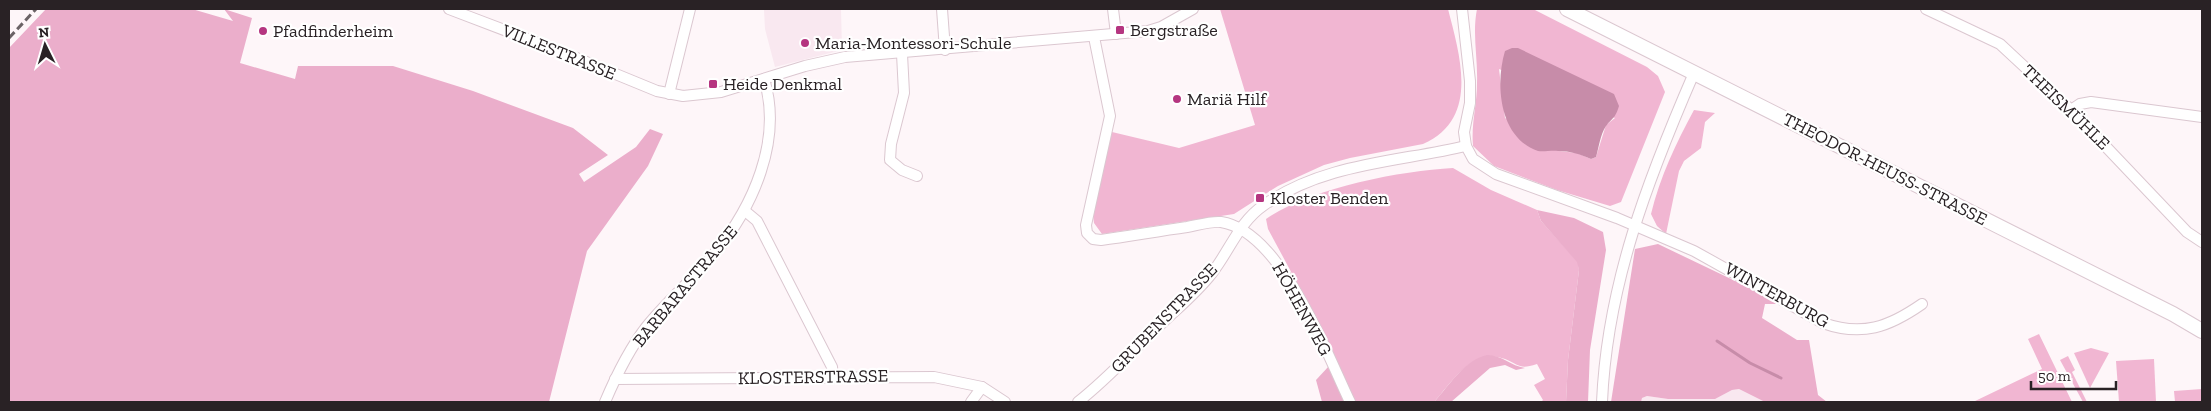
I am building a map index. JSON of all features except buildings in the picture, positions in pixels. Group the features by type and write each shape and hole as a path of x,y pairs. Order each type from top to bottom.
{"main road":[{"name":"THEODOR-HEUSS-STRASSE","path":"1567,9 2173,314 2202,331"}],"street":[{"name":"VILLESTRASSE","path":"449,9 472,13 562,52 657,91 669,94"},
{"path":"690,9 669,94 683,96 713,93 805,66 845,58 1094,37 1162,27 1193,9"},
{"path":"942,9 946,50"},
{"path":"1113,9 1116,34"},
{"path":"1094,37 1110,116 1086,225 1087,233 1093,239 1100,240 1220,222 1240,227 1250,214 1308,181 1360,165 1466,146 1464,132 1470,103 1470,81 1462,9"},
{"name":"THEISMÜHLE","path":"1926,9 2000,44 2071,110 2187,232 2202,242"},
{"path":"902,54 904,93 891,144 890,160 902,170 918,176"},
{"path":"1602,402 1604,368 1615,298 1633,226 1667,134 1694,73"},
{"name":"BARBARASTRASSE","path":"604,402 637,340 648,324 715,253 745,211 768,150 770,97 764,79"},
{"path":"2071,110 2080,104 2091,102 2202,117"},
{"name":"WINTERBURG","path":"1466,146 1473,159 1496,174 1617,218 1716,262 1823,323 1836,328 1852,330 1874,328 1899,320 1922,304"},
{"path":"745,211 757,221 832,367 833,376"},
{"name":"GRUBENSTRASSE","path":"1078,402 1201,285 1221,260 1240,227"},
{"name":"HÖHENWEG","path":"1240,227 1264,246 1283,270 1313,324 1350,402"},
{"name":"KLOSTERSTRASSE","path":"615,379 833,376 934,377 982,387 1005,402"},
{"path":"972,402 982,387"}],"shaded area":[{"path":"46,9 192,9 233,21 224,9 252,18 240,63 295,79 298,66 393,66 473,91 573,128 608,155 579,174 584,182 636,147 650,129 663,134 648,166 587,251 549,402 9,402 9,48"},
{"name":"Maria-Montessori-Schule","path":"750,9 841,9 842,50 775,67 765,29 764,10"},
{"path":"1220,9 1448,9 1457,46 1461,85 1459,103 1453,119 1441,133 1423,144 1324,165 1278,186 1234,214 1102,234 1094,223 1093,215 1112,132 1179,148 1255,125"},
{"path":"1477,9 1533,9 1647,67 1658,76 1665,92 1621,202 1610,206 1557,190 1494,166 1473,146 1477,83","holes":["1499,69 1615,118 1606,125 1596,157 1591,159 1577,153 1559,151 1505,118"]},
{"path":"1518,48 1614,94 1619,106 1615,116 1604,130 1596,157 1591,159 1567,152 1538,151 1525,144 1515,135 1503,109 1500,79 1505,51"},
{"path":"1694,110 1715,113 1705,122 1701,148 1684,161 1679,171 1666,234 1657,226 1651,214 1669,160"},
{"path":"1453,168 1491,190 1537,210 1541,221 1578,262 1579,270 1568,360 1566,402 1541,402 1543,400 1534,385 1545,379 1537,364 1523,367 1505,359 1493,357 1483,358 1464,368 1434,402 1355,402 1341,378 1317,320 1268,229 1266,219 1307,198 1331,190 1382,177"},
{"path":"1537,210 1574,218 1603,232 1606,250 1590,350 1588,402 1566,402 1568,360 1579,270 1577,262 1541,221"},
{"path":"1658,244 1777,301 1776,304 1765,304 1762,318 1797,340 1809,340 1818,395 1827,402 1765,402 1739,389 1732,390 1715,399 1668,399 1647,396 1642,398 1641,402 1611,402 1635,249"},
{"path":"2039,334 2072,402 1973,402 2042,369 2028,339"},
{"path":"2091,348 2109,353 2090,388 2074,353"},
{"path":"1487,355 1492,355 1525,368 1516,370 1505,365 1490,368 1451,402 1434,402 1464,368 1471,362"},
{"path":"2068,356 2075,370 2072,372 2087,402 2083,402 2060,360"},
{"path":"2154,359 2156,402 2119,402 2116,361"},
{"path":"1329,366 1347,402 1322,402 1316,380"},
{"path":"1739,389 1765,402 1641,402 1642,398 1647,396 1668,399 1714,399 1732,390"},
{"path":"2202,389 2202,402 2175,402 2174,391"}],"waterway":[{"path":"1717,341 1750,363 1781,378"}],"railway":[{"path":"9,38 36,9"}],"place":[{"name":"Bergstraße","path":"1120,30"},
{"name":"Pfadfinderheim","path":"263,31"},
{"name":"Maria-Montessori-Schule","path":"805,43"},
{"name":"Heide Denkmal","path":"713,84"},
{"name":"Mariä Hilf","path":"1177,99"},
{"name":"Kloster Benden","path":"1260,198"}]}
